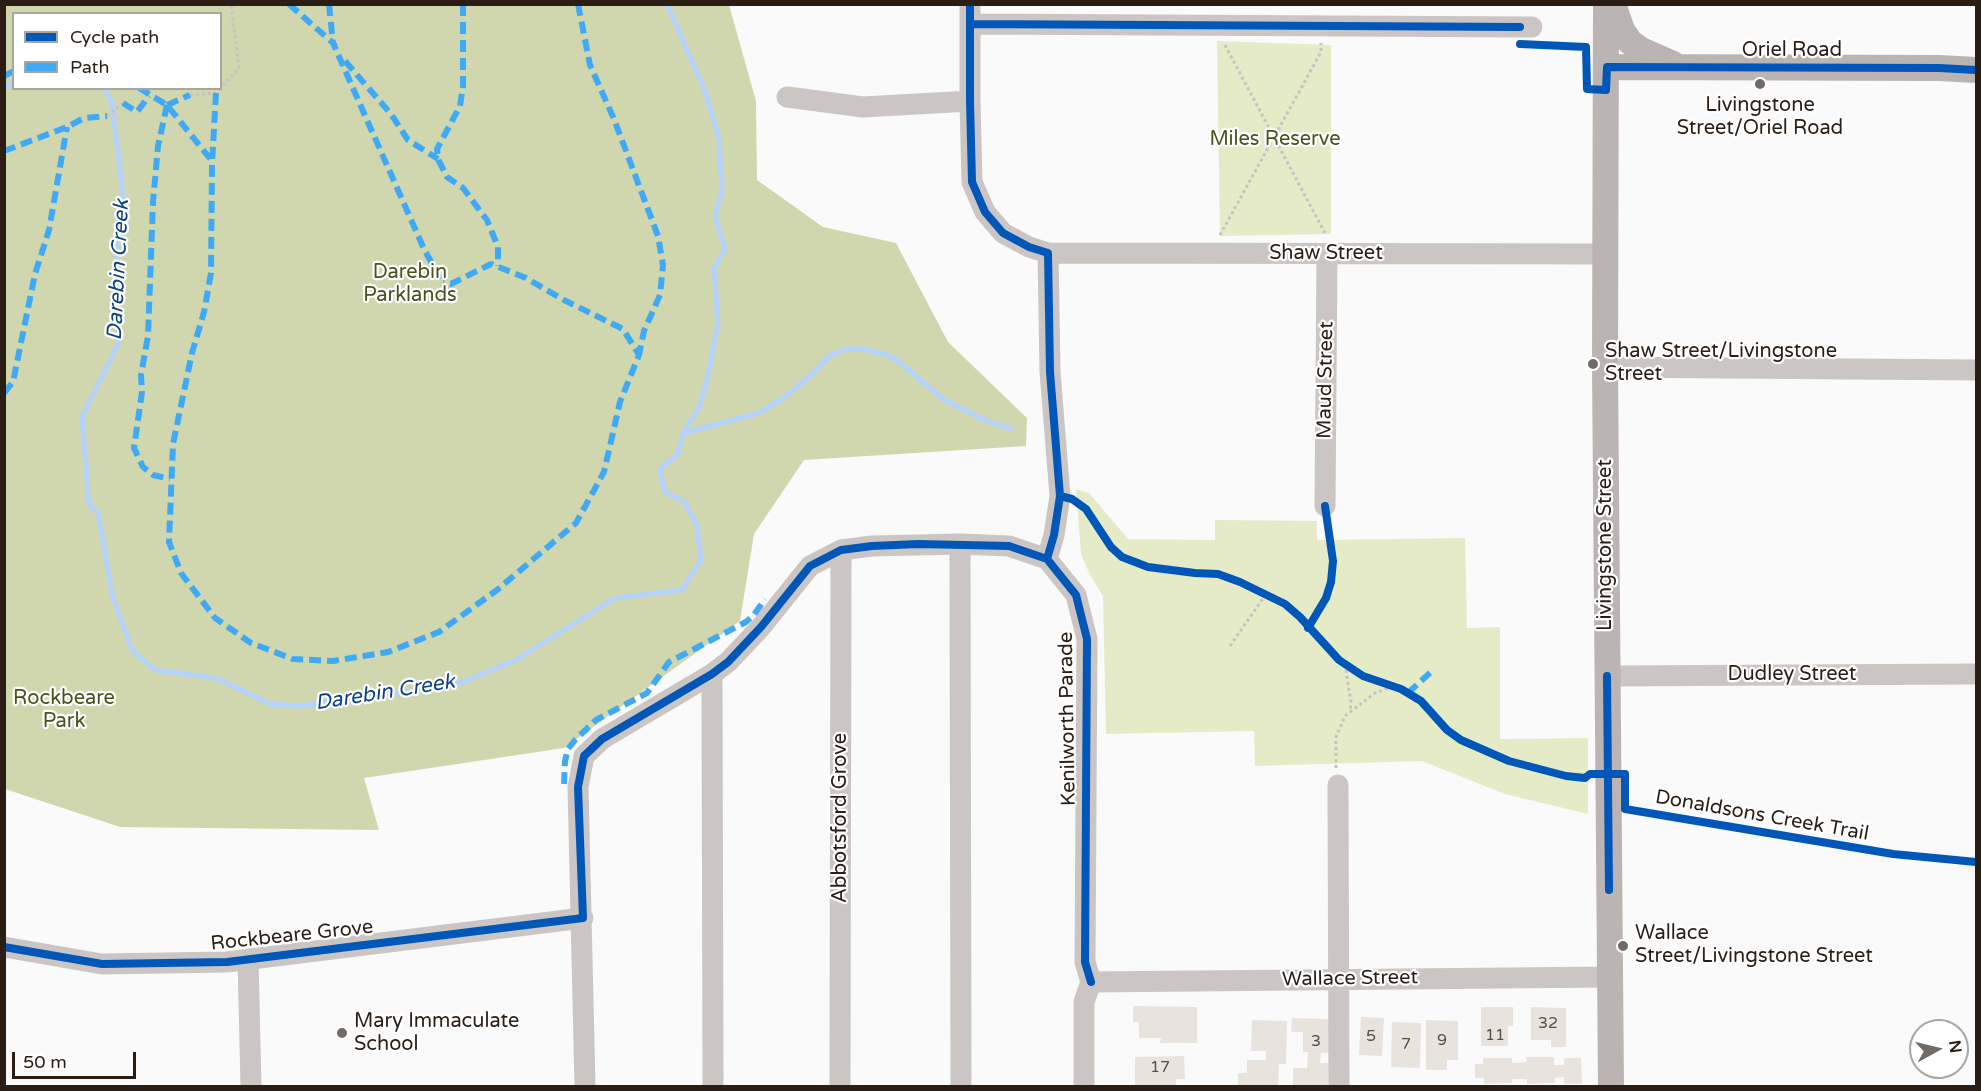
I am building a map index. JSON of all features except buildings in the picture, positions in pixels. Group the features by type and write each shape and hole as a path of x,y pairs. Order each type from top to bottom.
{"main road":[{"name":"Livingstone Street","path":"1606,4 1605,367 1611,1086"},
{"path":"1613,4 1622,30 1630,42 1641,50 1682,68"},
{"name":"Oriel Road","path":"1607,67 1977,70"}],"street":[{"path":"585,1086 583,918 578,787 584,756 602,739 712,674 728,662 761,627 810,566 841,550 872,546 960,544 1009,546 1047,559 1054,535 1060,496 1050,372 1048,253 1029,247 1003,233 985,212 972,182 970,14 1321,26 1532,27"},
{"path":"786,97 863,107 970,101"},
{"name":"Shaw Street","path":"1048,253 1327,245 1605,254"},
{"name":"Maud Street","path":"1325,506 1327,245"},
{"path":"1605,367 1977,370"},
{"path":"960,544 961,1086"},
{"name":"Abbotsford Grove","path":"840,1086 841,550"},
{"name":"Kenilworth Parade","path":"1047,559 1076,595 1087,639 1085,962 1091,982 1084,1002 1084,1086"},
{"path":"712,674 713,1086"},
{"name":"Dudley Street","path":"1607,676 1977,674"},
{"path":"1338,785 1339,1086"},
{"name":"Rockbeare Grove","path":"4,947 110,964 249,960 583,918"},
{"path":"249,960 251,1086"},
{"name":"Wallace Street","path":"1091,982 1610,977"}],"path":[{"path":"222,86 239,68 231,4"},
{"path":"1220,236 1321,52 1321,26"},
{"path":"1224,43 1275,139 1327,245"},
{"path":"190,95 216,93 219,90"},
{"path":"107,116 123,103"},
{"path":"1257,590 1275,599"},
{"path":"1230,646 1266,594"},
{"path":"1342,662 1354,670"},
{"path":"1342,662 1351,702 1350,711"},
{"path":"1382,683 1401,689"},
{"path":"1338,785 1336,737 1346,716 1375,693 1391,687"}],"green space":[{"path":"4,5 729,5 756,101 757,180 823,227 896,243 948,342 1027,418 1026,446 804,460 754,534 740,621 564,748 364,778 379,830 120,827 5,789"},
{"name":"Miles Reserve","path":"1217,41 1331,45 1331,234 1220,236"},
{"path":"1076,489 1089,493 1128,539 1215,540 1215,520 1317,521 1317,540 1465,538 1467,628 1500,627 1500,739 1588,738 1588,814 1505,794 1422,761 1255,766 1254,731 1106,734 1103,596 1081,554"}],"waterway":[{"name":"Darebin Creek","path":"105,90 112,103 123,195 117,231 118,344 82,417 89,504 98,513 113,597 132,650 155,670 216,678 270,704 300,706 456,685 516,660 615,598 682,590 701,560 697,525 684,501 665,493 660,469 678,454 683,433 700,406 718,323 714,268 725,249 715,215 722,192 719,139 705,91 667,4"},
{"name":"Darebin Creek","path":"4,87 12,83"},
{"path":"684,433 759,413 782,399 831,355 847,349 863,349 887,355 897,360 943,399 982,419 1012,429"}],"marked path":[{"path":"289,4 333,43 424,249 449,295"},
{"path":"329,4 335,46"},
{"path":"463,4 463,86 460,106 437,149 438,159 447,177 463,188 487,220 498,247 498,266"},
{"path":"578,4 590,65 614,119 658,236 663,265 660,295 644,331 639,355"},
{"path":"345,61 391,114 408,140 438,159"},
{"path":"4,76 12,72"},
{"path":"142,90 167,105 212,161"},
{"path":"216,93 212,165 211,273 173,444 169,542 181,573 215,618 251,643 293,659 333,661 388,652 439,632 497,590 576,523 604,472 620,402 639,355 623,329 526,278 491,264 451,284 443,282"},
{"path":"167,105 190,95"},
{"path":"123,103 137,112 149,96"},
{"path":"167,105 158,146 153,202 148,336 141,375 142,392 134,448 143,467 153,475 170,479"},
{"path":"4,151 67,127 84,118 107,116"},
{"path":"4,393 13,382 35,274 49,230 67,127"},
{"path":"564,784 568,749 596,720 647,693 669,662 746,622 765,599"},
{"path":"1408,693 1433,670"}],"cycle path":[{"path":"970,4 972,182 985,212 1003,233 1029,247 1048,253 1050,372 1060,496 1054,535 1047,559"},
{"path":"970,24 1520,27"},
{"path":"1520,44 1586,47 1587,89 1606,90 1607,67 1976,70"},
{"name":"Donaldsons Creek Trail","path":"1060,496 1072,499 1086,509 1111,547 1122,557 1148,567 1218,574 1285,604 1339,660 1363,676 1401,689 1421,701 1447,730 1461,740 1509,761 1566,776 1585,778 1590,774 1625,774 1625,809 1893,854 1976,862"},
{"path":"1308,628 1326,598 1331,582 1333,561 1325,506"},
{"path":"4,947 102,964 227,962 583,918 578,787 584,756 602,739 712,674 728,662 761,627 810,566 841,550 918,544 1009,546 1047,559"},
{"path":"1047,559 1076,595 1087,639 1085,962 1091,982"},
{"path":"1607,676 1609,890"}],"place":[{"name":"Livingstone Street/Oriel Road","path":"1760,84"},
{"name":"Shaw Street/Livingstone Street","path":"1593,364"},
{"name":"Wallace Street/Livingstone Street","path":"1623,946"},
{"name":"Mary Immaculate School","path":"342,1033"}],"park label":[{"name":"Darebin Parklands","path":"410,284"},
{"name":"Rockbeare Park","path":"64,710"}]}
